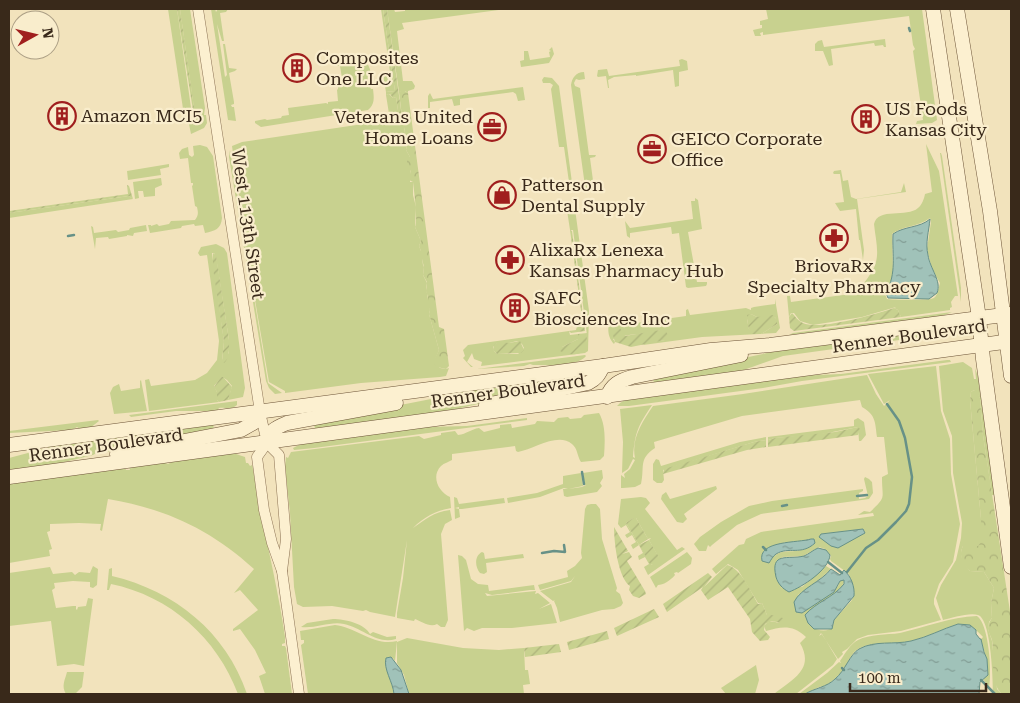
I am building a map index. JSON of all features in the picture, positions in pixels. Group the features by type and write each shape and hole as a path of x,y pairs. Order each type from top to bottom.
{"main road":[{"path":"933,9 979,318 1011,566"},
{"path":"957,9 1007,314 1011,376"},
{"name":"Renner Boulevard","path":"9,445 443,388 712,350 770,345 1007,314"},
{"name":"Renner Boulevard","path":"9,477 1009,341"},
{"path":"607,397 610,387 632,377 741,355 770,345"},
{"path":"451,418 463,410 588,383 595,379 603,366"},
{"path":"267,443 269,433 272,430 287,424 405,401 443,388"},
{"path":"87,467 105,457 241,430 255,422 260,412"},
{"path":"9,454 52,440"}],"street":[{"name":"West 113th Street","path":"198,9 260,412 267,443 278,455 286,540 282,571"},
{"name":"West 113th Street","path":"267,443 257,457 264,510 272,543 282,571 300,694"}],"green space":[{"path":"168,9 177,9 193,122 196,122 180,9 190,9 205,108 204,115 206,115 207,123 204,128 191,134 189,124 185,122"},
{"path":"177,9 180,9 195,123"},
{"path":"211,9 215,9 216,12 218,9 228,9 226,12 220,13 224,41 222,41 217,24 225,77 227,75 223,44 225,44 229,68 237,69 229,73 234,102 231,105 234,107 236,121 228,120"},
{"path":"381,9 383,9 395,91 386,92 383,75 390,72"},
{"path":"383,9 387,9 402,117 399,117 396,97 393,98 390,94 386,95 386,92 395,91"},
{"path":"387,9 394,9 395,12 405,11 405,9 506,9 402,23 404,29 397,31 403,81 412,81 415,86 408,93 405,91 399,92"},
{"path":"766,9 922,9 937,120 932,123 916,124 917,121 923,120 913,51 915,49 909,16 763,35 763,32 760,33 761,36 755,36 753,30 762,28 760,21 768,19"},
{"path":"885,39 886,47 883,45 875,46 874,43 831,49 833,65 829,66 823,51 815,51 815,44 822,40 824,47"},
{"path":"552,47 554,54 549,63 521,67 520,61 524,60 524,51 528,51 530,60 550,57 549,52 551,51 549,50"},
{"path":"361,60 367,64 371,74 372,86 370,87 373,89 374,101 368,110 261,127 255,123 255,121 281,118 282,116 289,115 288,108 328,104 328,102 338,101 338,85 343,84 340,66 335,66 335,64"},
{"path":"679,60 687,61 688,70 679,72 679,86 675,87 673,70 636,76 614,77 608,80 609,88 606,76 597,76 598,70 607,69 609,76 680,66"},
{"path":"584,72 585,79 576,79 574,83 575,86 580,88 589,155 596,155 590,158 594,188 600,188 601,190 588,191 585,186 571,85 575,76"},
{"path":"544,77 552,78 559,86 573,190 570,189 564,147 559,147 551,89 553,85 543,83"},
{"path":"523,87 525,100 518,101 516,94 513,92 460,99 460,105 454,106 452,99 430,102 430,108 428,108 428,96 430,93 433,99"},
{"path":"403,90 408,93 439,327 444,329 449,366 446,369 437,367 433,362 439,350 429,314 430,310 426,291 427,282 423,275 424,267 419,255 421,241 415,227 416,212 413,182 409,180 410,171 407,161 410,157 406,150 407,142 399,92"},
{"path":"389,94 393,98 396,97 399,117 404,119 407,142 406,150 410,157 410,182 413,182 413,195 416,207 415,227 421,241 419,246 424,267 423,275 427,283 429,314 439,350 434,362 440,368 449,368 446,376 440,377 361,383 285,393 285,391 269,382 247,253 232,146 242,142 390,120 386,95"},
{"path":"926,144 939,171 958,296 955,296 951,302 952,307 950,310 901,317 898,310 894,308 896,307 862,317 813,325 800,321 794,313 791,313 789,317 787,296 790,296 791,302 858,293 857,286 865,281 876,264 877,251 874,224 877,219 887,214 913,211 921,205 925,194 932,192","holes":["930,218 927,249 932,269 940,283 937,294 931,299 887,299 885,294 891,284 893,275 892,234 900,229"]},
{"path":"193,146 207,147 213,156 222,218 219,227 205,233 203,225 195,226 194,224 150,233 148,225 157,224 159,226 169,224 171,221 195,220 198,215 188,158 180,159 179,153 182,149 188,147 189,155 192,157 194,155"},
{"path":"230,150 268,383 282,393 275,394 269,388 266,381 229,157"},
{"path":"940,153 942,156 961,288 961,302"},
{"path":"169,164 169,167 160,169 161,175 128,180 127,171"},
{"path":"841,170 843,181 848,180 851,197 856,199 901,192 904,183 906,192 857,199 864,250 863,260 856,209 840,211 835,203 844,202 840,174 833,173 834,171"},
{"path":"161,178 162,185 155,188 155,196 144,197 143,191 138,191 139,198 135,199 133,182"},
{"path":"127,185 133,199 129,196 9,213 9,211 128,194"},
{"path":"129,196 133,199 9,218 9,213"},
{"path":"695,198 698,200 702,229 688,232 697,282 707,282 707,284 706,286 688,288 686,287 679,233 672,234 671,227 630,233 630,238 627,236 625,221 630,228 693,219 691,201 695,201"},
{"path":"560,209 575,209 589,311 588,351 585,353 481,366 482,362 474,359 472,353 467,362 473,367 471,367 463,358 465,356 463,350 468,345 569,331 570,335 578,334 578,339 562,347 573,354 584,348 587,335 573,230 570,230 567,210","holes":["517,341 524,348 518,354 497,354 493,347 497,343"]},
{"path":"146,225 147,231 134,233 133,236 127,235 109,239 108,237 96,238 95,249 91,226 94,233 116,230 118,232"},
{"path":"570,230 572,231 585,331 571,333 569,331 576,330 577,326 583,325"},
{"path":"216,244 224,248 227,253 245,388 243,397 228,400 232,386 222,377 214,386 219,402 149,411 145,380 149,379 151,386 195,380 207,373 217,360 219,341 207,255 200,256 198,253 201,247","holes":["212,253 214,253 229,340 229,353 222,360 224,342"]},
{"path":"213,253 216,255 229,340 228,356 224,363 222,361 224,342 213,268"},
{"path":"775,299 780,328 776,333 761,334 702,337 643,345 645,343 665,340 660,330 619,337 613,339 614,344 608,332 609,320 617,318 618,324 622,325 686,316 686,310 688,309 690,315 746,308 751,310 754,307 775,304","holes":["751,314 757,317 775,317 777,324 761,334 749,329 747,320"]},
{"path":"894,308 898,310 901,317 794,331 790,328 789,317 792,313 803,323 821,325 848,321"},
{"path":"952,312 942,316 789,335 793,333"},
{"path":"751,314 757,317 773,315 777,320 777,324 761,334 752,334 747,317 747,315"},
{"path":"615,327 620,328 625,336 660,330 665,330 668,335 665,340 631,347 615,342 611,329"},
{"path":"948,328 957,332 783,356 738,372 654,385 653,377 791,348"},
{"path":"587,333 586,346 582,352 573,354 560,351 562,347 578,339 578,334"},
{"path":"520,341 524,350 521,353 497,354 493,350 494,345 498,342"},
{"path":"585,355 582,360 562,365 530,364 477,369"},
{"path":"947,360 951,362 629,406 617,406 625,400 794,376 841,374"},
{"path":"963,362 972,368 974,379 976,379 975,368 978,377 994,495 992,495 983,435 980,398 974,390 971,392 970,400 981,519 981,543 978,546 963,546 961,556 970,571 984,572 994,588 991,603 992,618 988,629 992,641 997,689 1002,694 997,694 993,691 990,650 986,627 982,619 978,615 970,614 943,620 936,598 941,585 956,560 962,523 953,473 952,436 943,411 939,366"},
{"path":"936,366 941,411 950,439 951,474 960,524 953,562 939,584 934,599 934,604 941,620 901,631 868,635 857,639 842,652 843,654 838,659 826,640 837,659 833,665 796,694 774,694 800,673 805,660 800,643 806,637 791,628 766,631 764,626 767,623 773,621 779,623 772,615 767,615 762,603 758,603 738,570 728,564 716,574 712,569 739,545 744,544 746,539 761,532 874,516 873,513 858,515 864,511 870,512 882,497 882,477 888,474 884,437 877,437 874,419 862,407 860,400 742,416 654,442 655,448 644,460 641,484 635,487 623,488 621,488 621,475 625,478 624,474 630,469 635,460 633,459 628,469 622,473 623,442 620,409 652,405 640,424 636,435 633,457 635,458 636,437 641,424 653,406 867,375 884,406 890,400 884,404 868,374","holes":["863,529 865,533 856,536 840,547 821,534","811,539 813,545 802,550 781,552 771,560 781,543 802,542","819,547 825,549 831,556 831,561 849,574 854,592 852,600 834,620 833,627 829,630 820,630 812,627 815,607 837,592 844,580 840,581 838,586 802,613 798,595 831,569 826,566 802,587 782,588 776,574 782,557 803,556"]},
{"path":"221,377 232,387 228,400 219,402 214,387"},
{"path":"554,379 555,386 435,414 315,430 314,422 431,399 434,400 472,388"},
{"path":"141,380 147,411 114,414 110,393 113,387 119,384 121,391 140,388"},
{"path":"974,390 980,398 983,435 1011,618 1011,694 1002,694 995,683 993,647 988,629 992,618 991,603 994,588 984,572 970,571 963,563 961,556 963,546 978,546 981,542 981,519 970,400 971,392"},
{"path":"237,401 237,405 234,407 219,408 217,411 176,411 131,417 129,415"},
{"path":"599,413 603,423 605,439 604,456 600,460 581,462 574,446 560,440 546,442 518,452 515,446 452,454 452,460 442,465 436,474 439,488 450,497 451,508 430,515 413,528 434,514 450,510 452,520 445,524 441,534 448,620 445,627 441,627 437,624 429,625 415,619 414,621 397,618 407,540 395,617 366,610 332,606 303,607 297,604 294,587 290,513 285,467 286,457 288,458 291,452 419,436 424,439 441,435 441,433 455,431 458,435 479,428 484,432 500,428 500,425 511,424 512,428 535,424 537,421 554,422 558,418 581,418 584,415"},
{"path":"527,418 527,420 314,448 294,450 293,448 303,443 426,427 467,426"},
{"path":"858,418 864,422 866,435 861,441 859,441 858,427 817,435 768,440 768,437 854,426 854,420"},
{"path":"98,420 90,428 80,429 77,427 71,430 9,433 9,431"},
{"path":"213,423 214,431 101,453 98,452 93,455 52,465 9,471 9,458 62,444"},
{"path":"858,427 860,429 858,435 768,447 768,440 775,438 835,432"},
{"path":"766,437 766,440 663,470 664,480 662,483 657,483 653,480 653,464 656,459 659,460 661,466 740,442"},
{"path":"766,440 766,447 747,450 663,474 664,469"},
{"path":"233,453 245,457 246,463 250,466 252,465 253,469 282,616 285,643 282,646 286,648 292,694 265,694 259,676 266,673 255,650 240,629 233,631 233,629 258,610 240,590 234,593 254,569 221,543 186,523 149,509 108,499 102,531 100,530 101,524 50,524 50,531 47,532 52,549 49,550 50,556 9,563 9,482 125,468 130,470 129,467 162,462 168,464 174,461"},
{"path":"602,470 603,478 600,483 602,486 597,492 564,496 563,489 586,485 583,473"},
{"path":"581,473 583,486 564,488 540,497 508,503 507,498 537,493 563,484 563,476"},
{"path":"865,477 872,482 873,493 869,499 761,514 737,525 710,547 708,545 706,551 699,551 694,544 700,537 721,522 749,506 772,501 863,489 859,493 859,499 865,498 868,496"},
{"path":"716,486 717,489 684,514 687,519 683,523 677,522 661,499 662,495 666,492 670,499"},
{"path":"454,497 457,498 459,504 504,498 505,503 459,509 460,517 455,519"},
{"path":"646,498 650,503 645,509 677,550 682,547 685,549 648,575 644,567 649,564 645,557 639,560 638,556 643,553 639,545 633,549 631,545 636,542 632,535 627,538 625,535 630,532 626,525 621,528 618,524 621,499","holes":["633,518 636,518 648,539 651,538 649,540 659,558 652,565 626,523"]},
{"path":"596,504 600,509 602,539 617,588 616,591 620,594 623,603 614,609 602,610 560,622 555,600 553,601 540,591 571,582 575,576 571,581 540,590 538,585 568,577 567,571 582,558 585,509 587,505"},
{"path":"636,518 648,539 639,545 626,523"},
{"path":"614,527 628,551 622,554 629,552 632,557 627,561 645,591 646,594 639,598 633,596 629,590 630,586 622,576 616,550"},
{"path":"649,540 660,559 653,565 650,564 639,545"},
{"path":"482,552 485,559 523,554 524,558 486,563 487,572 484,574 478,571 476,565 478,556"},
{"path":"687,552 692,558 691,564 678,573 674,573 675,575 671,579 658,585 656,588 650,577"},
{"path":"458,555 466,560 471,579 478,584 488,585 489,591 534,585 535,590 492,595 485,593 487,596 536,591 535,594 538,593 550,603 539,609 551,604 557,623 512,628 482,628 474,631 467,628 464,631"},
{"path":"727,565 741,575 758,604 762,603 767,615 783,618 781,623 772,621 765,624 764,630 770,637 768,640 760,641 752,632 750,619 728,587 708,600 701,590 703,587 667,612 663,604 708,573 712,577 704,587"},
{"path":"93,566 98,569 97,585 93,588 90,587 90,582 54,583 55,588 52,590 56,608 76,606 77,610 78,607 86,606 88,598 93,599 84,666 74,664 57,666 51,621 9,626 9,573 50,567 53,574 72,572 75,575 79,572 90,573"},
{"path":"112,568 112,576 157,592 195,617 212,633 226,652 238,672 247,694 238,694 218,655 189,622 172,609 153,598 133,590 111,584 109,590 107,590 109,569"},
{"path":"654,609 659,617 617,636 614,628"},
{"path":"977,616 981,621 987,638 990,660 989,687 983,679 986,674 987,664 981,639 983,637 972,628 958,624 911,641 864,646 854,653 845,668 842,667 843,671 828,685 805,694 799,694 839,662 841,663 840,661 848,649 858,640 900,633 957,618"},
{"path":"333,619 343,620 364,627 370,634 373,632 387,637 396,636 396,639 383,640 351,626 339,623 301,627 307,623"},
{"path":"335,625 373,639 389,642 397,641 395,661 393,658 386,669 391,679 394,694 308,694 301,645 304,643 304,640 301,640 300,631"},
{"path":"607,631 609,639 569,650 567,642"},
{"path":"407,638 463,648 499,650 524,648 525,670 528,670 530,684 523,685 524,694 409,694 404,675 397,663 397,642"},
{"path":"559,644 561,652 525,657 524,648"},
{"path":"756,665 759,680 755,694 726,694 721,688"},
{"path":"67,672 84,672 82,687 75,694 66,694 64,683"}],"water":[{"path":"930,219 927,250 937,279 937,293 929,299 888,298 886,293 893,271 893,234 897,231 922,224"},
{"path":"863,529 865,533 838,548 831,546 819,537 821,534"},
{"path":"814,539 815,543 810,547 781,552 775,555 769,563 762,561 762,554 772,546"},
{"path":"818,548 826,550 830,555 820,572 794,590 789,592 783,588 776,577 775,569 778,560 804,556"},
{"path":"831,569 840,575 844,570 849,575 854,589 854,596 834,620 832,629 814,629 808,623 805,615 840,589 844,584 844,580 840,581 834,592 802,613 796,612 794,602 801,593"},
{"path":"958,624 970,625 976,630 987,659 988,675 980,682 979,694 805,694 832,682 839,676 856,651 865,646 911,641"},
{"path":"391,657 401,670 409,694 394,694 385,662 386,658"}],"waterway":[{"path":"68,236 74,235"},
{"path":"847,572 866,548 878,540 896,522 906,511 909,504 912,477 905,438 899,421 887,404"},
{"path":"582,472 584,484"},
{"path":"857,496 867,495"},
{"path":"782,506 787,505"},
{"path":"542,553 565,552 564,545"},
{"path":"763,547 766,550"},
{"path":"828,562 842,573"},
{"path":"981,680 995,694"}],"place":[{"name":"Composites One LLC","path":"297,68"},
{"name":"Amazon MCI5","path":"62,116"},
{"name":"US Foods Kansas City","path":"866,119"},
{"name":"Veterans United Home Loans","path":"492,127"},
{"name":"GEICO Corporate Office","path":"652,149"},
{"name":"Patterson Dental Supply","path":"502,195"},
{"name":"BriovaRx Specialty Pharmacy","path":"834,238"},
{"name":"AlixaRx Lenexa Kansas Pharmacy Hub","path":"510,260"},
{"name":"SAFC Biosciences Inc","path":"515,308"}]}
